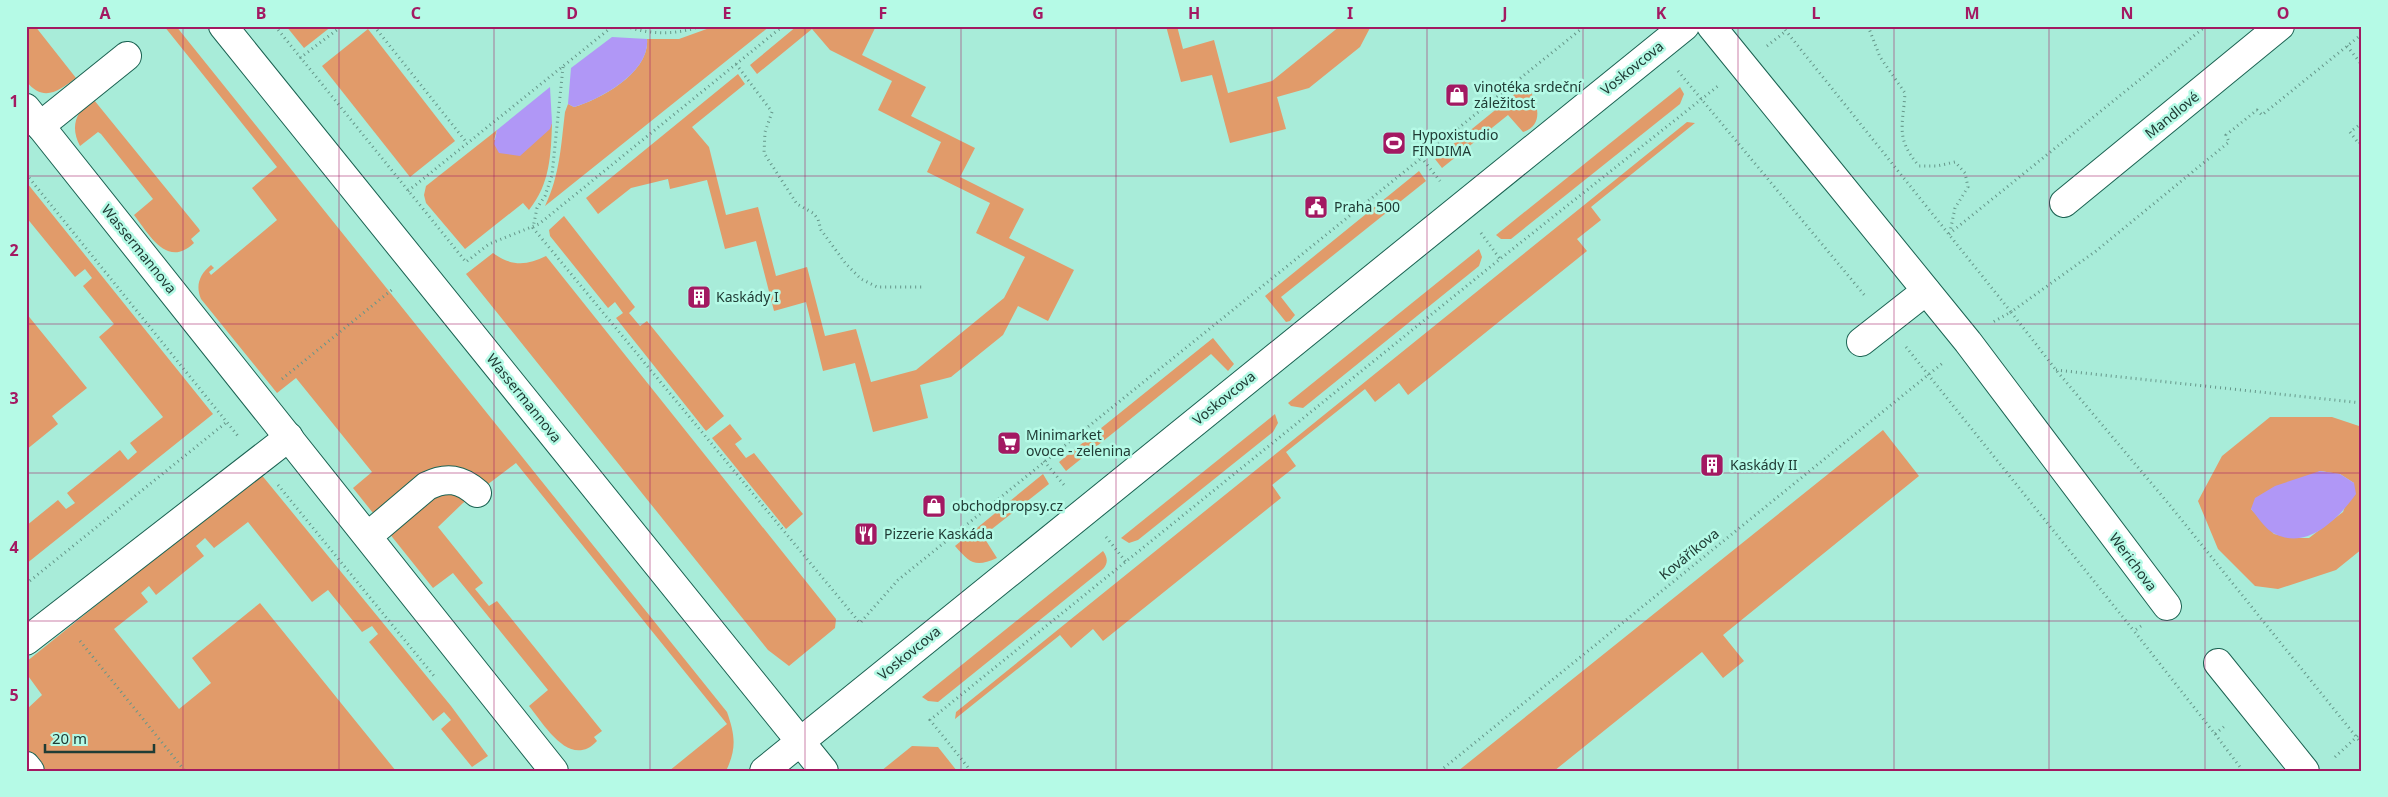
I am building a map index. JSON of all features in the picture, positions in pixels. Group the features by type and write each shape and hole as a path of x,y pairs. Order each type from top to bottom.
{"street":[{"name":"Wassermannova","path":"223,26 824,771"},
{"name":"Voskovcova","path":"764,771 1684,26"},
{"path":"1711,26 1926,291 1977,334"},
{"name":"Mandlové","path":"2064,203 2280,26"},
{"path":"33,117 127,56"},
{"name":"Wassermannova","path":"33,117 554,771"},
{"path":"1861,342 1926,291"},
{"name":"Werichova","path":"1977,334 2167,606"},
{"path":"26,641 289,437"},
{"path":"368,536 427,486 436,481 455,479 464,482 477,493"},
{"path":"2218,663 2305,771"},
{"path":"26,766 30,771"}],"path":[{"path":"274,26 466,262 489,244 533,228 783,26"},
{"path":"300,58 342,26"},
{"path":"374,26 467,143"},
{"path":"408,191 613,26"},
{"path":"626,26 644,31 687,32 700,26"},
{"path":"533,228 860,623 898,580 1585,26"},
{"path":"1782,26 2056,370 2168,503 2356,739 2362,744"},
{"path":"1868,26 1880,57 1905,93 1901,123 1903,143 1911,157 1919,166 1936,166 1955,162 1965,173 1968,186 1955,208 1949,234"},
{"path":"1949,234 2206,26"},
{"path":"971,771 930,720 1786,31"},
{"path":"1977,334 2096,251 2229,142 2226,135 2257,110 2262,115 2362,34"},
{"path":"2347,46 2362,65"},
{"path":"736,64 772,112 765,132 764,153 797,204 813,213 818,219 821,230 846,264 861,279 877,287 922,287"},
{"path":"533,228 537,208 545,196 552,175 562,67"},
{"path":"2362,123 2350,132 2360,144 2362,142"},
{"path":"26,174 227,422 26,584"},
{"path":"274,385 388,293"},
{"name":"Kováříkova","path":"1440,771 1946,360"},
{"path":"2056,370 2362,403"},
{"path":"259,461 434,678"},
{"path":"2167,606 2134,631 2243,771"},
{"path":"59,615 185,771"},
{"path":"2215,734 2251,704"},
{"path":"2334,758 2362,732"}],"shaded area":[{"path":"26,26 35,26 76,78 51,93 39,92 26,81"},
{"path":"164,26 176,26 727,712 734,741 730,763 726,771 669,771 727,724 516,463 463,503 438,527 483,583 475,589 489,606 497,601 602,731 594,737 597,741 587,749 577,750 558,741 529,706 548,690 453,573 433,588 353,488 372,472 296,378 277,393 201,299 198,289 201,276 207,268 211,265 214,268 209,272 211,275 277,220 252,188 277,167"},
{"path":"286,26 332,26 304,48"},
{"path":"715,26 770,26 545,206 557,171 565,112 568,104 574,107 585,103 610,91 622,82 641,62 646,51 647,39 679,39"},
{"path":"797,26 876,26 862,55 926,87 911,116 975,148 960,177 1024,209 1009,238 1074,270 1048,321 1018,306 1003,335 951,377 920,385 928,418 873,432 855,363 823,371 806,302 774,311 756,241 725,249 707,180 670,189 668,179 631,188 598,214 586,198 738,74 745,84 692,127 709,147 726,215 758,207 776,276 807,267 825,336 856,329 871,382 916,370 1004,298 1025,257 976,233 990,203 927,172 941,142 878,110 892,81 830,50 812,29 757,74 750,65"},
{"path":"1166,26 1177,26 1183,49 1214,40 1228,93 1272,81 1340,26 1371,26 1360,47 1309,88 1277,97 1286,129 1230,143 1212,75 1181,82"},
{"path":"368,29 455,141 410,177 322,66"},
{"path":"612,37 647,39 646,51 641,62 632,73 610,91 574,107 568,104 571,68"},
{"path":"1526,85 1536,104 1537,111 1535,124 1530,129 1523,132 1508,115 1442,168 1435,159"},
{"path":"550,87 552,123 550,129 520,156 499,153 494,144 497,130"},
{"path":"1680,87 1684,94 1680,104 1511,239 1501,239 1496,235"},
{"path":"94,100 199,229 200,231 191,239 194,243 184,250 167,251 152,239 134,215 153,199 101,134 98,132 80,146 75,133 76,120 82,109"},
{"path":"1687,122 1695,123 1591,207 1601,220 1577,239 1587,251 1408,395 1399,383 1375,402 1365,389 1286,452 1296,466 1272,485 1281,498 1103,641 1093,629 1071,648 1060,635 955,719 956,712"},
{"path":"552,123 548,169 536,200 529,210 523,203 465,249 426,203 424,195 426,186 497,130 494,140 545,133"},
{"path":"1419,171 1426,181 1281,297 1295,315 1290,321 1286,322 1265,296"},
{"path":"27,183 213,414 26,564 26,526 58,500 66,509 75,503 67,493 120,450 128,460 137,452 130,443 163,417 99,337 114,324 83,286 92,278 85,269 75,277 26,217"},
{"path":"564,216 635,307 629,313 640,326 647,321 724,416 706,431 616,318 623,313 615,302 608,308 550,236 549,230"},
{"path":"1479,249 1482,257 1479,266 1303,408 1291,406 1288,403"},
{"path":"493,253 506,260 519,263 532,262 546,256 836,619 835,628 789,666 768,650 466,274"},
{"path":"26,313 87,388 52,416 58,424 26,450"},
{"path":"1213,338 1234,364 1228,371 1211,354 1066,471 1059,462"},
{"path":"1275,414 1278,423 1273,432 1138,540 1129,543 1121,538"},
{"path":"2270,417 2332,417 2362,427 2362,549 2336,570 2278,589 2255,586 2218,549 2198,501 2222,456","holes":["2320,471 2340,474 2354,483 2343,512 2309,538 2292,538 2274,534 2251,509"]},
{"path":"730,424 742,439 735,444 746,458 754,453 803,514 786,529 712,438"},
{"path":"1883,430 1919,476 1723,635 1744,661 1723,678 1702,652 1554,771 1458,771"},
{"path":"2320,471 2340,474 2354,483 2356,494 2331,522 2321,529 2299,538 2287,538 2272,532 2251,509 2255,498 2275,486"},
{"path":"260,473 451,706 488,756 472,767 441,729 451,720 444,712 433,721 369,642 378,634 372,626 362,632 328,590 312,602 248,522 214,548 205,538 196,546 204,556 156,595 149,586 141,593 148,602 114,629 179,709 211,683 192,658 260,603 396,771 26,771 26,710 42,695 26,673 26,662"},
{"path":"1043,474 1049,484 983,536 997,558 983,563 973,562 955,546"},
{"path":"1103,551 1107,560 1103,569 938,702 928,701 922,697"},
{"path":"912,746 938,747 957,771 881,771"}],"place":[{"name":"vinotéka srdeční záležitost","path":"1457,95"},
{"name":"Hypoxistudio FINDIMA","path":"1394,143"},
{"name":"Praha 500","path":"1316,207"},
{"name":"Kaskády I","path":"699,297"},
{"name":"Minimarket ovoce - zelenina","path":"1009,443"},
{"name":"Kaskády II","path":"1712,465"},
{"name":"obchodpropsy.cz","path":"934,506"},
{"name":"Pizzerie Kaskáda","path":"866,534"}]}
